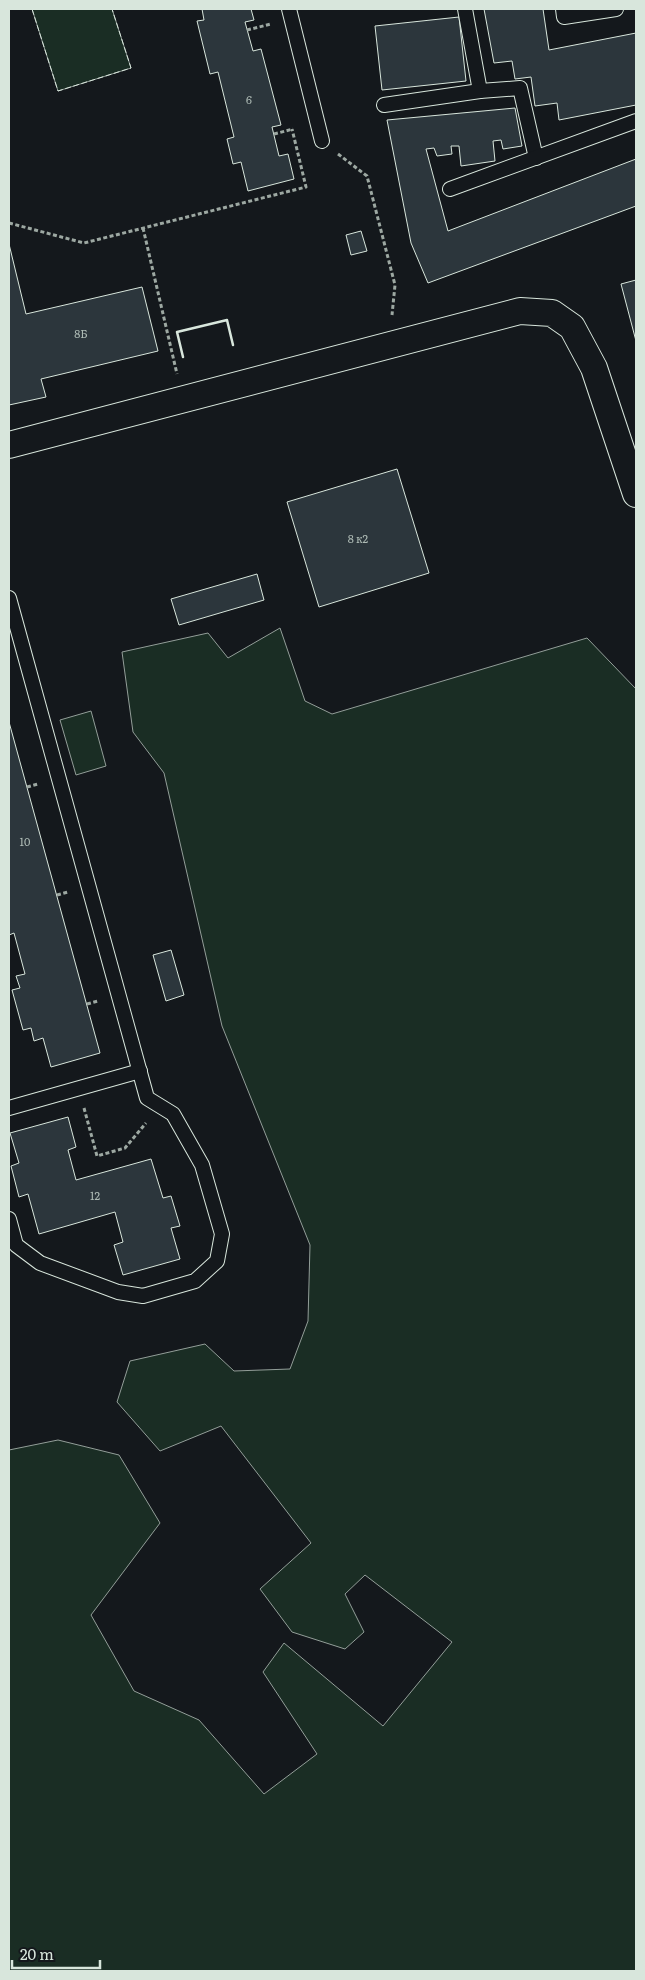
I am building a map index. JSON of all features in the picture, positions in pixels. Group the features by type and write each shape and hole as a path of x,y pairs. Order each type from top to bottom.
{"street":[{"path":"9,445 520,311 552,313 572,327 594,368 630,455 636,494"}],"lane":[{"path":"289,9 322,141"},
{"path":"465,9 480,92"},
{"path":"563,9 564,17 616,9"},
{"path":"384,105 520,88 536,158"},
{"path":"450,189 636,121"},
{"path":"9,598 11,615 147,1098 172,1114 202,1165 222,1234 217,1261 195,1281 143,1296 118,1292 40,1263 16,1244 9,1219"},
{"path":"9,1108 140,1071"}],"path":[{"path":"9,223 84,243 306,187 292,129"},
{"path":"322,141 366,176 395,285 389,345"},
{"path":"143,228 183,399"},
{"path":"78,1088 97,1156 125,1148 147,1121 172,1114"}],"green space":[{"path":"32,9 112,9 131,68 58,91"},
{"path":"280,628 305,701 332,714 587,638 636,689 636,1971 9,1971 9,1450 58,1440 119,1455 160,1523 91,1615 134,1691 199,1720 264,1794 317,1754 263,1672 284,1643 383,1726 452,1642 365,1575 345,1594 364,1632 345,1649 292,1632 260,1589 311,1543 221,1426 160,1451 117,1402 130,1361 205,1344 234,1371 290,1369 308,1321 310,1245 222,1026 164,773 133,732 122,652 208,633 228,658"},
{"path":"91,711 106,766 76,775 60,720"}],"building":[{"path":"202,9 251,9 254,20 245,22 253,51 261,49 281,125 272,127 279,156 288,154 294,179 248,191 241,162 233,164 227,139 234,137 218,72 210,74 197,21 204,20"},
{"path":"484,9 543,9 549,50 636,33 636,105 559,120 557,103 535,106 531,77 515,79 512,61 494,63"},
{"path":"459,17 466,81 382,90 375,26"},
{"path":"515,108 522,146 503,149 501,140 493,141 495,161 461,166 459,146 451,146 452,154 437,156 434,148 426,149 448,231 636,159 636,206 428,283 411,243 387,120"},
{"path":"361,231 367,251 351,255 346,235"},
{"path":"9,244 26,314 142,287 158,351 41,379 46,397 9,405"},
{"path":"636,280 636,341 621,284"},
{"path":"397,469 429,573 319,607 287,502"},
{"path":"257,574 264,600 179,625 171,599"},
{"path":"9,722 100,1053 51,1067 43,1038 34,1041 31,1028 23,1030 12,990 20,988 16,976 25,974 14,933 9,935"},
{"path":"171,950 184,995 166,1001 153,955"},
{"path":"68,1117 76,1147 68,1150 76,1180 151,1159 163,1198 171,1196 180,1226 171,1228 180,1259 123,1275 114,1245 123,1242 115,1212 39,1234 28,1194 19,1197 11,1166 19,1163 10,1133"}],"fence":[{"path":"32,9 58,91 131,68 112,9"}],"wall":[{"path":"183,357 177,332 227,320 233,345"}]}
